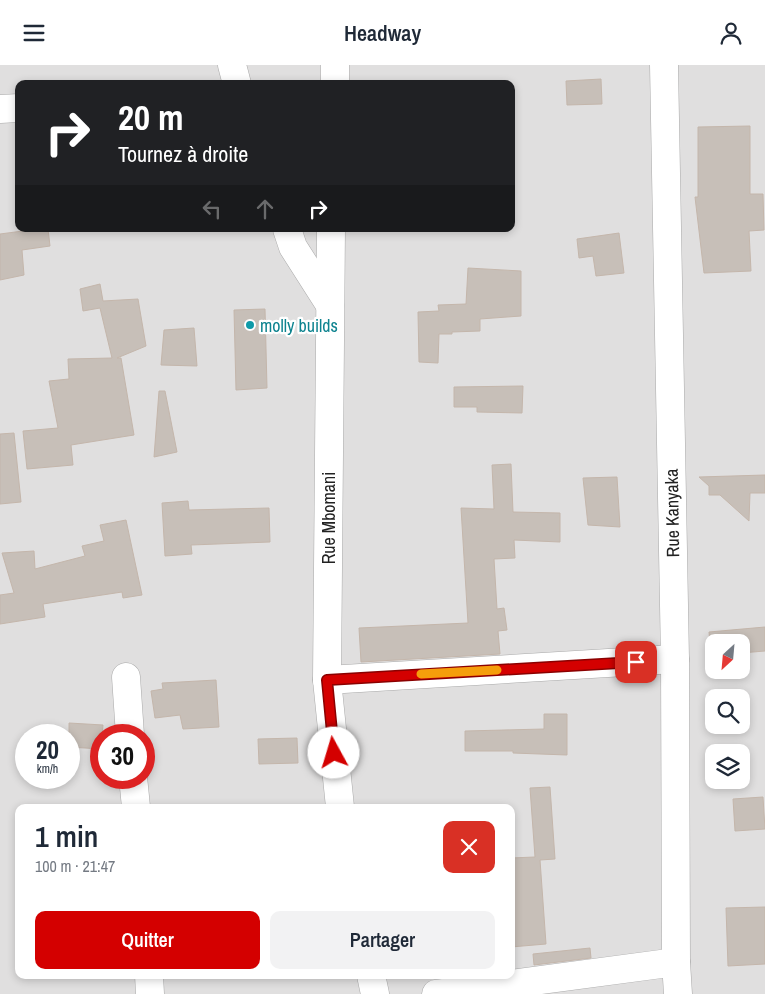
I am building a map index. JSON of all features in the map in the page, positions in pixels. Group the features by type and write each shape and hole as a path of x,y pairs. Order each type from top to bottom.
{"street":[{"path":"232,65 236,80"},
{"path":"335,65 335,80"},
{"name":"Rue Kanyaka","path":"664,65 675,659 676,962 678,994"},
{"path":"0,109 15,109"},
{"path":"288,232 293,247 330,305"},
{"name":"Rue Mbomani","path":"331,232 327,680 340,804"},
{"path":"327,680 675,659"},
{"path":"126,677 129,724"},
{"path":"134,789 136,804"},
{"path":"436,994 676,962"},
{"path":"148,979 150,994"},
{"path":"372,979 374,994"}],"shaded area":[{"path":"0,65 765,65 765,994 0,994"}],"building":[{"path":"601,79 602,104 567,105 566,81"},
{"path":"750,126 750,194 763,194 764,230 749,231 751,271 704,273 695,197 698,197 698,127"},
{"path":"48,232 50,246 22,250 24,275 0,280 0,234"},
{"path":"619,233 624,273 596,276 593,256 579,258 577,239"},
{"path":"468,268 521,271 521,316 480,319 480,331 439,334 438,363 419,362 418,312 439,311 438,305 466,304"},
{"path":"100,284 103,301 138,299 146,346 117,358 121,358 134,435 71,445 73,465 27,469 23,431 58,428 49,381 69,379 68,359 112,358 100,308 83,311 80,289"},
{"path":"265,309 267,388 236,390 234,310"},
{"path":"194,328 197,366 161,365 164,330"},
{"path":"523,386 522,413 477,412 477,407 454,407 454,387"},
{"path":"159,391 165,391 177,452 154,457"},
{"path":"14,433 21,502 0,504 0,434"},
{"path":"511,464 513,512 560,513 560,542 514,540 515,558 494,559 497,609 504,608 507,630 498,631 500,654 361,662 359,628 468,623 461,508 494,509 492,465"},
{"path":"765,475 765,493 750,493 749,521 720,495 709,495 709,486 699,477"},
{"path":"617,477 620,527 588,525 583,478"},
{"path":"188,501 189,510 269,508 270,542 191,545 192,554 165,556 162,503"},
{"path":"126,520 142,595 123,598 122,592 43,604 45,617 0,624 0,595 14,593 2,553 34,551 35,569 85,556 82,546 104,541 100,525"},
{"path":"765,627 765,651 750,652 750,634 709,634 709,632"},
{"path":"216,680 219,727 183,729 180,715 155,718 151,691 163,689 162,683"},
{"path":"544,714 567,714 567,755 513,753 513,751 465,751 465,731 544,729"},
{"path":"69,723 90,724 90,748 80,748 80,724"},
{"path":"297,738 298,763 259,764 258,739"},
{"path":"550,787 555,859 540,860 546,944 515,947 515,858 535,857 530,788"},
{"path":"763,797 765,829 735,831 733,799"},
{"path":"765,907 765,964 728,966 726,908"},
{"path":"590,948 591,958 534,965 533,954"}],"slow traffic":[{"path":"421,674 497,670"}],"place":[{"name":"molly builds","path":"250,325"}],"route":[{"path":"334,753 327,680 636,662"}]}
